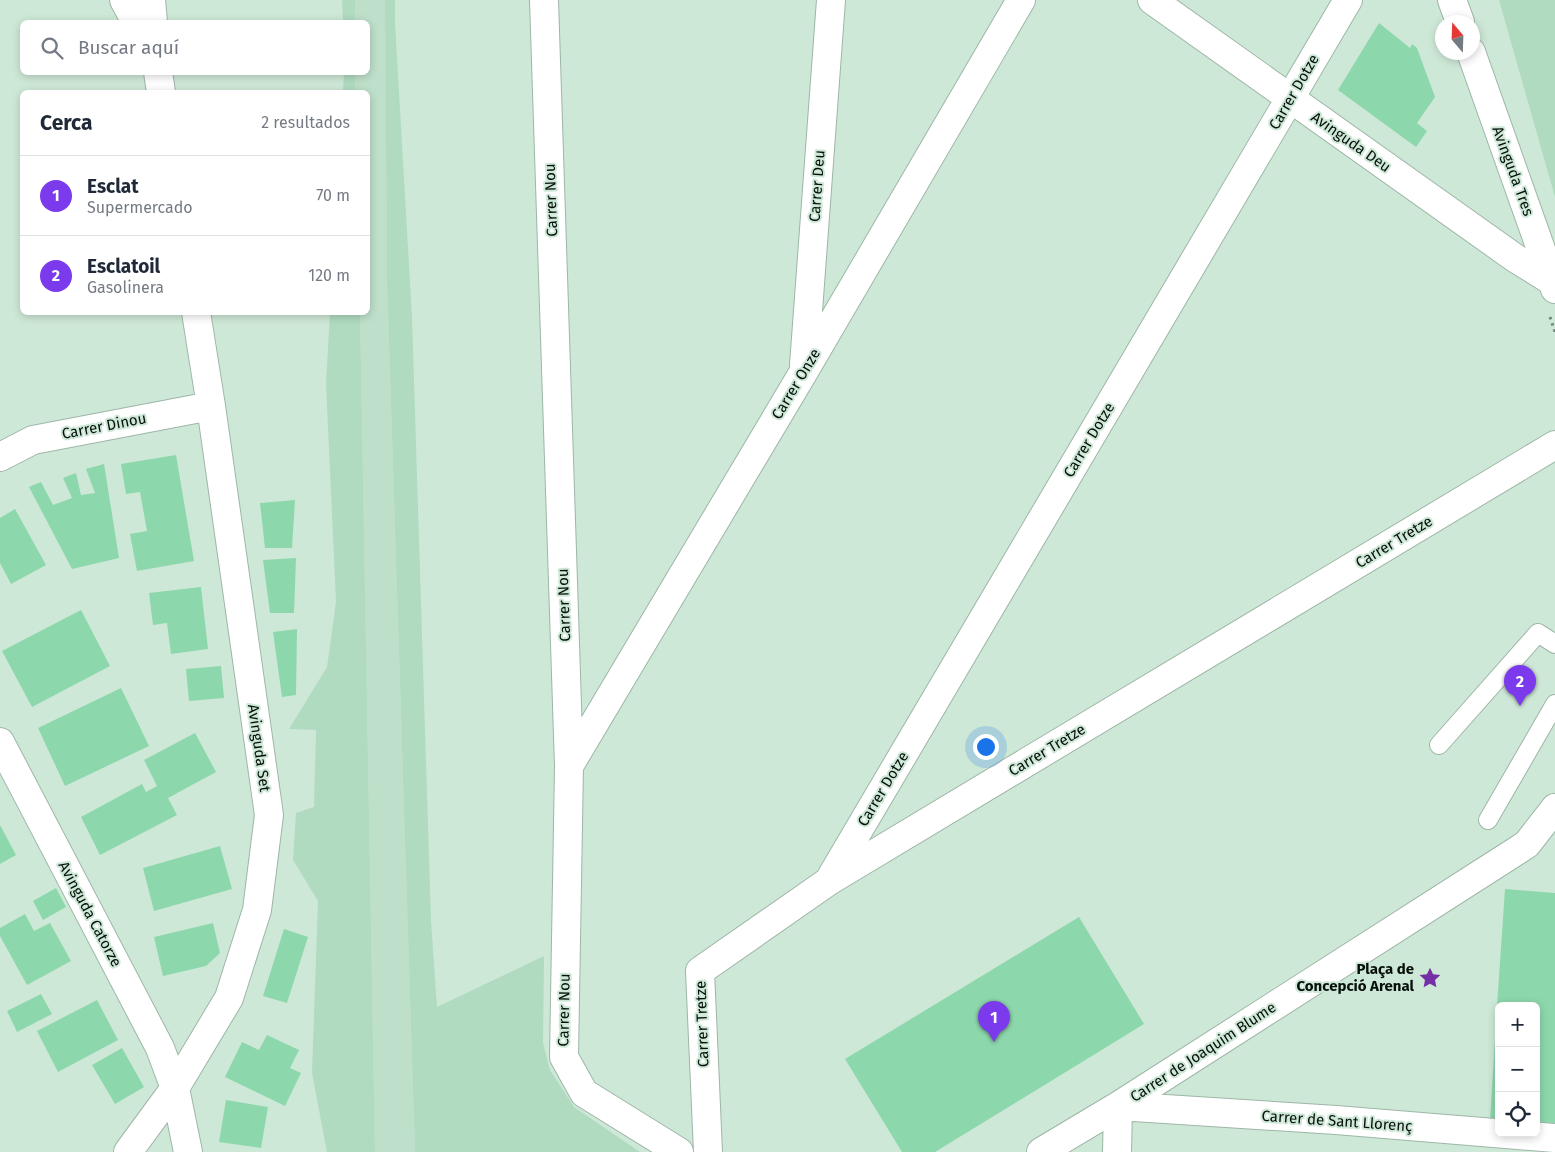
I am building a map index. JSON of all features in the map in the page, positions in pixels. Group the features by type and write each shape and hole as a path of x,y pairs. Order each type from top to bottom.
{"street":[{"path":"124,0 135,20"},
{"path":"152,0 153,20"},
{"name":"Carrer Nou","path":"544,0 569,766 564,1057 584,1093 679,1152"},
{"name":"Carrer Deu","path":"803,373 831,0"},
{"name":"Carrer Onze","path":"569,766 803,373 1021,0"},
{"name":"Avinguda Deu","path":"1152,0 1554,285"},
{"name":"Carrer Dotze","path":"829,881 1348,0"},
{"path":"1452,0 1457,15"},
{"name":"Avinguda Tres","path":"1474,60 1554,285"},
{"path":"158,75 161,90"},
{"name":"Avinguda Set","path":"128,1152 175,1088 229,998 257,910 269,815 196,315"},
{"name":"Carrer Dinou","path":"0,457 33,440 211,406"},
{"name":"Carrer Tretze","path":"708,1152 700,971 829,881 1555,445"},
{"name":"Avinguda Catorze","path":"0,742 160,1048 175,1088 188,1152"},
{"name":"Carrer de Joaquim Blume","path":"1041,1152 1118,1106 1527,844 1555,808"},
{"path":"1117,1152 1118,1106"},
{"name":"Carrer de Sant Llorenç","path":"1118,1106 1336,1120 1555,1138"}],"lane":[{"path":"1439,745 1538,633 1555,644"},
{"path":"1488,820 1555,704"}],"shaded area":[{"path":"342,0 355,0 355,20 343,20"},
{"path":"355,0 385,0 387,280 415,1152 375,1152 360,315 370,315 370,90 355,90 355,75 370,75 370,20 355,20"},
{"path":"385,0 395,0 412,317 431,921 437,1007 544,956 543,1043 550,1070 574,1107 640,1152 415,1152 387,280"},
{"path":"1499,0 1555,0 1555,197"},
{"path":"344,75 355,75 355,90 343,90"},
{"path":"330,315 360,315 375,1152 327,1152 312,1073 318,901 293,860 296,813 314,807 316,730 289,729 327,667 336,602 326,383"}],"building":[{"path":"1379,23 1410,48 1412,44 1417,48 1435,97 1417,123 1427,131 1416,147 1338,90"},
{"path":"176,455 194,561 137,571 130,534 147,531 140,492 126,494 121,464"},
{"path":"104,464 119,558 72,569 29,487 41,482 53,505 72,498 63,478 76,473 81,495 95,493 86,469"},
{"path":"295,500 292,548 265,548 260,503"},
{"path":"15,509 46,565 11,584 0,563 0,518"},
{"path":"296,558 294,613 270,613 263,560"},
{"path":"201,587 208,649 171,654 167,623 153,625 149,593"},
{"path":"81,610 110,666 32,707 2,651"},
{"path":"297,629 296,695 282,697 273,632"},
{"path":"221,666 224,698 189,701 186,669"},
{"path":"121,688 149,746 65,786 38,728"},
{"path":"195,733 216,772 168,798 177,815 100,855 81,817 142,784 146,792 157,786 144,760"},
{"path":"0,825 16,855 0,864"},
{"path":"220,846 232,889 154,911 143,868"},
{"path":"56,888 66,907 43,920 33,901"},
{"path":"1505,889 1555,893 1555,1126 1540,1124 1540,1002 1497,1002"},
{"path":"25,914 34,931 50,923 71,961 27,985 0,936 0,928"},
{"path":"1079,917 1144,1024 935,1152 902,1152 845,1059"},
{"path":"213,923 220,953 206,966 163,976 154,937"},
{"path":"284,929 308,937 287,1003 263,996"},
{"path":"41,994 52,1014 17,1032 7,1011"},
{"path":"97,1000 118,1040 58,1072 37,1031"},
{"path":"267,1035 299,1050 290,1068 301,1073 285,1106 225,1077 242,1042 259,1050"},
{"path":"1495,1040 1495,1121 1490,1121"},
{"path":"122,1048 144,1087 115,1104 92,1065"},
{"path":"226,1100 268,1107 261,1148 219,1142"}],"place":[{"name":"Esclatoil","path":"1520,706"},
{"name":"Plaça de Concepció Arenal","path":"1430,978"},
{"name":"Esclat","path":"994,1042"}]}
